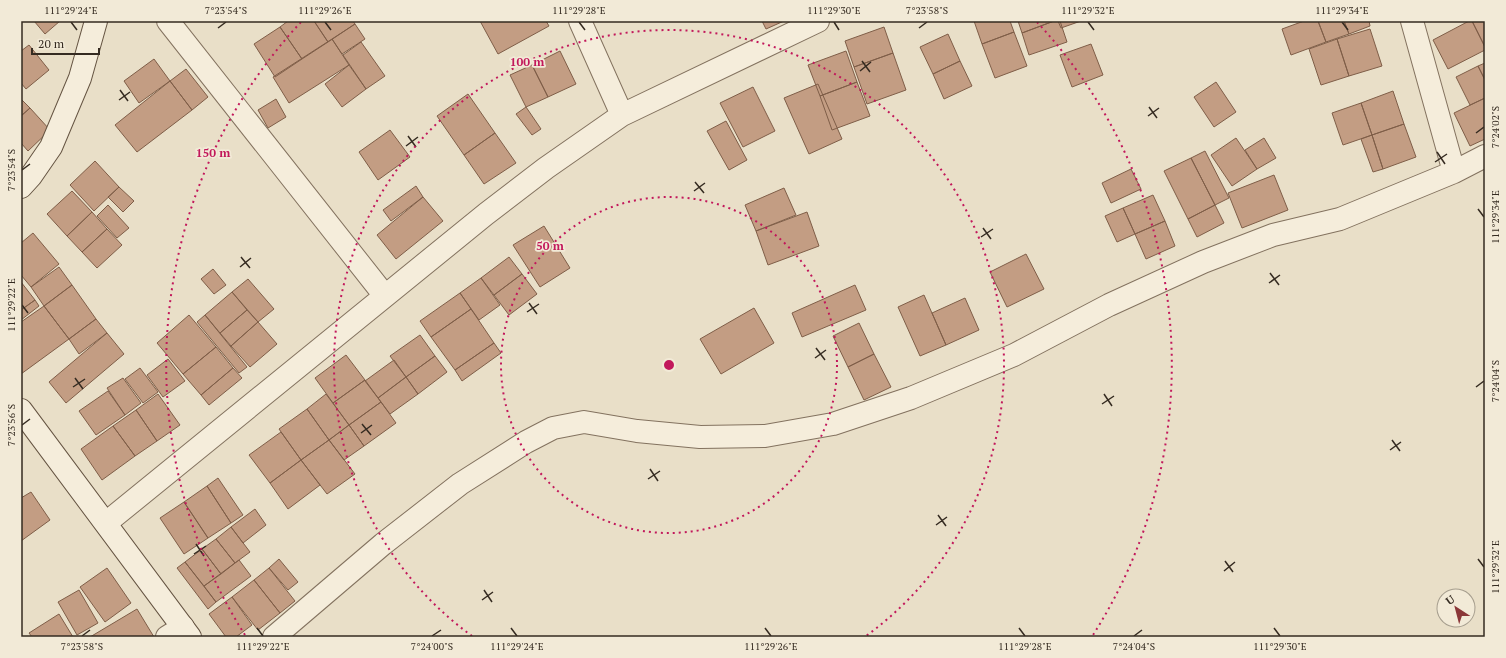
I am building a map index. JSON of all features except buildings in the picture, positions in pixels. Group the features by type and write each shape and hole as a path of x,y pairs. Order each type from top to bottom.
{"street":[{"path":"21,187 31,176 51,147 80,78 96,21"},
{"path":"168,21 385,296"},
{"path":"580,21 622,115"},
{"path":"106,523 486,214 534,177 622,115 818,21"},
{"path":"1412,21 1454,172"},
{"path":"274,637 383,544 460,484 526,442 554,428 584,422 637,431 700,437 765,436 833,424 912,398 1014,355 1109,305 1203,262 1273,235 1340,219 1399,196 1454,172 1485,156"},
{"path":"21,410 106,523 180,634"}]}
